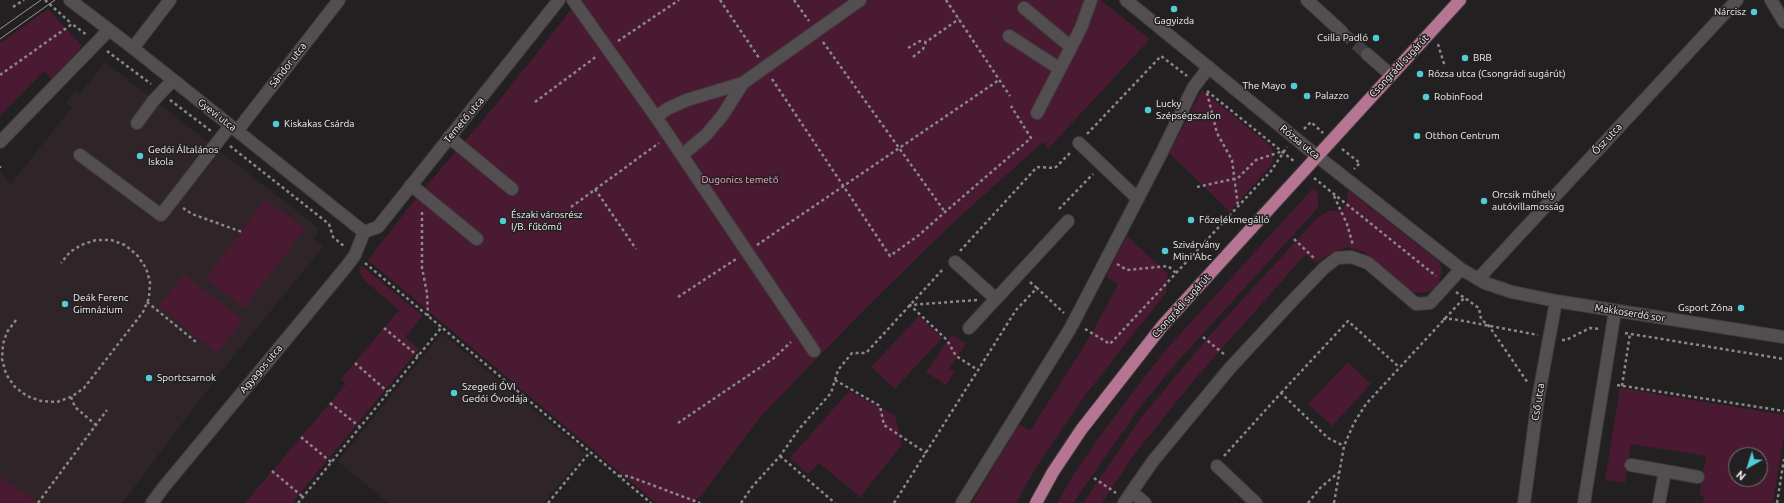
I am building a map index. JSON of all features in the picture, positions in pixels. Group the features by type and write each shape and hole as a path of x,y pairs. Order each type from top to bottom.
{"main road":[{"name":"Csongrádi sugárút","path":"1036,503 1081,430 1163,325 1460,0"}],"street":[{"name":"Gyevi utca","path":"70,0 364,232"},
{"path":"132,48 170,0"},
{"name":"Sándor utca","path":"80,155 161,215 220,139 234,128 339,0"},
{"name":"Temető utca","path":"364,232 378,227 559,0"},
{"path":"573,0 656,117 800,333 814,351"},
{"path":"656,117 667,109 687,100 743,83 860,0"},
{"path":"1037,113 1081,28 1091,0"},
{"name":"Rózsa utca","path":"1126,0 1318,156 1462,269 1478,279"},
{"path":"1307,0 1342,32"},
{"name":"Ősz utca","path":"1478,279 1737,0"},
{"path":"1771,0 1784,22"},
{"path":"1024,8 1071,47"},
{"path":"0,142 109,30"},
{"path":"1008,36 1060,69"},
{"path":"1368,54 1391,75"},
{"path":"962,503 1074,322 1196,83 1209,67"},
{"path":"137,122 154,100 173,80"},
{"path":"682,155 706,135 722,116 743,83"},
{"path":"449,137 512,189"},
{"path":"1079,143 1138,199"},
{"path":"411,185 477,239"},
{"path":"969,328 1068,221"},
{"name":"Agyagos utca","path":"152,503 355,255 364,232"},
{"path":"1145,503 1127,498 1153,461 1235,363 1324,268 1337,258 1351,257 1368,263 1416,304 1430,303 1462,269"},
{"path":"955,262 996,299"},
{"name":"Makkoserdő sor","path":"1478,279 1512,292 1556,301 1784,337"},
{"name":"Cső utca","path":"1524,503 1538,399 1556,301"},
{"path":"1584,503 1615,311"},
{"path":"1631,465 1698,477"},
{"path":"1217,466 1256,503"},
{"path":"1659,503 1665,471"}],"path":[{"path":"14,7 24,0"},
{"path":"45,0 72,24 329,224 333,237 651,503"},
{"path":"535,102 608,48 679,0"},
{"path":"794,0 945,212"},
{"path":"946,0 1010,96"},
{"path":"913,57 923,49 926,42 959,19"},
{"path":"0,75 72,24"},
{"path":"1433,29 1445,67"},
{"path":"908,48 920,41 926,42"},
{"path":"678,297 747,252 999,80"},
{"path":"1196,83 1283,151"},
{"path":"1206,91 1217,133 1232,160 1238,207"},
{"path":"800,120 845,185 890,256 919,235 1031,138 1011,106"},
{"path":"571,207 669,136"},
{"path":"1331,140 1360,163"},
{"path":"1197,187 1238,178 1256,160 1283,151"},
{"path":"894,503 1016,310 1037,288 1074,322 1110,344 1238,207 1270,171 1283,151"},
{"path":"1058,211 1101,164"},
{"path":"1305,170 1447,285 1479,308 1481,319 1490,326 1538,399"},
{"path":"595,189 636,249"},
{"path":"1333,194 1347,224 1357,259"},
{"path":"423,195 422,268 427,293 428,317"},
{"path":"172,201 192,214 242,232"},
{"path":"1294,239 1324,268"},
{"path":"16,320 7,332 3,344 2,360 6,374 15,387 27,396 41,402 57,402 71,397 84,388 143,312 147,302 150,282 146,268 137,255 125,246 111,240 96,240 81,245 70,252 61,262"},
{"path":"1107,257 1126,270 1168,266 1176,273"},
{"path":"1334,503 1344,446 1354,423 1366,404 1464,298"},
{"path":"978,370 956,356 947,340 910,305 996,299"},
{"path":"147,302 196,342"},
{"path":"1444,319 1453,319 1566,340 1590,328 1784,359"},
{"path":"1217,466 1220,459 1348,321 1399,367"},
{"path":"384,328 418,356"},
{"path":"298,503 441,328"},
{"path":"678,423 774,358 800,333"},
{"path":"1622,386 1630,334"},
{"path":"1203,337 1235,363"},
{"path":"355,363 388,392"},
{"path":"835,380 880,406 884,425 926,453"},
{"path":"1603,382 1784,411"},
{"path":"1281,393 1328,438 1344,446"},
{"path":"71,397 75,407 96,425"},
{"path":"330,403 360,427"},
{"path":"38,503 107,410"},
{"path":"301,437 331,462"},
{"path":"548,503 590,452"},
{"path":"780,456 835,503"},
{"path":"1777,503 1784,459"},
{"path":"272,471 303,497"},
{"path":"1308,503 1320,488 1339,472"},
{"path":"619,476 628,476 700,503"},
{"path":"1094,478 1127,498"}],"shaded area":[{"path":"105,62 320,229 314,238 324,246 224,368 122,503 0,503 0,170 11,184 72,107 66,102 75,91 80,94"},
{"name":"Szegedi ÓVI Gedói Óvodája","path":"442,333 586,453 543,503 388,503 338,461"}],"green space":[{"name":"Dugonics temető","path":"579,0 1100,0 1150,39 1048,149 1043,142 955,221 863,311 761,416 703,493 693,503 656,503 368,260 416,198 494,107"},
{"path":"48,9 82,46 52,80 44,71 0,116 0,43"},
{"path":"1202,90 1272,147 1273,163 1230,212 1169,153"},
{"path":"1313,188 1317,192 1318,197 1318,207 1315,211 1178,361 1141,406 1073,503 1057,503 1072,477 1100,436 1163,353"},
{"path":"1348,190 1440,262 1442,272 1439,282 1433,290 1421,293 1412,292 1364,252 1347,247 1329,254 1315,263 1306,254 1194,380 1134,455 1102,503 1083,503 1140,419 1210,335 1317,218 1328,211 1341,211 1347,202"},
{"path":"266,199 305,229 244,308 206,278"},
{"path":"1127,236 1168,274 1166,293 1086,394 1035,469 1016,503 972,503 1019,424 1030,431 1089,338 1118,284 1106,277"},
{"path":"361,265 423,316 405,337 419,349 292,503 245,503 346,384 341,379 399,310 365,281 359,272"},
{"path":"184,274 243,320 217,353 158,306"},
{"path":"919,316 942,338 895,389 871,367"},
{"path":"952,334 966,344 949,368 955,372 946,385 926,372"},
{"path":"1348,362 1371,384 1332,426 1308,404"},
{"path":"1620,388 1784,415 1784,435 1773,503 1703,503 1704,496 1699,495 1706,456 1631,444 1625,483 1605,480"},
{"path":"849,391 895,415 902,445 860,497 819,463 808,474 790,458"},
{"path":"0,476 38,503 0,503"}],"tunnel":[{"path":"1342,32 1367,54"}],"tram line":[{"path":"0,29 41,0"},
{"path":"0,39 55,0"}],"place":[{"name":"Gagyizda","path":"1174,9"},
{"name":"Nárcisz","path":"1754,12"},
{"name":"Csilla Padló","path":"1376,38"},
{"name":"BRB","path":"1465,58"},
{"name":"Rózsa utca (Csongrádi sugárút)","path":"1420,74"},
{"name":"The Mayo","path":"1294,86"},
{"name":"Palazzo","path":"1307,96"},
{"name":"RobinFood","path":"1426,97"},
{"name":"Lucky Szépségszalon","path":"1148,110"},
{"name":"Kiskakas Csárda","path":"276,124"},
{"name":"Otthon Centrum","path":"1417,136"},
{"name":"Gedói Általános Iskola","path":"140,156"},
{"name":"Orcsik műhely autóvillamosság","path":"1484,201"},
{"name":"Főzelékmegálló","path":"1191,220"},
{"name":"Északi városrész I/B. fűtőmű","path":"503,221"},
{"name":"Szivárvány Mini Abc","path":"1165,251"},
{"name":"Deák Ferenc Gimnázium","path":"65,304"},
{"name":"Gsport Zóna","path":"1741,308"},
{"name":"Sportcsarnok","path":"149,378"},
{"name":"Szegedi ÓVI Gedói Óvodája","path":"454,393"}]}
